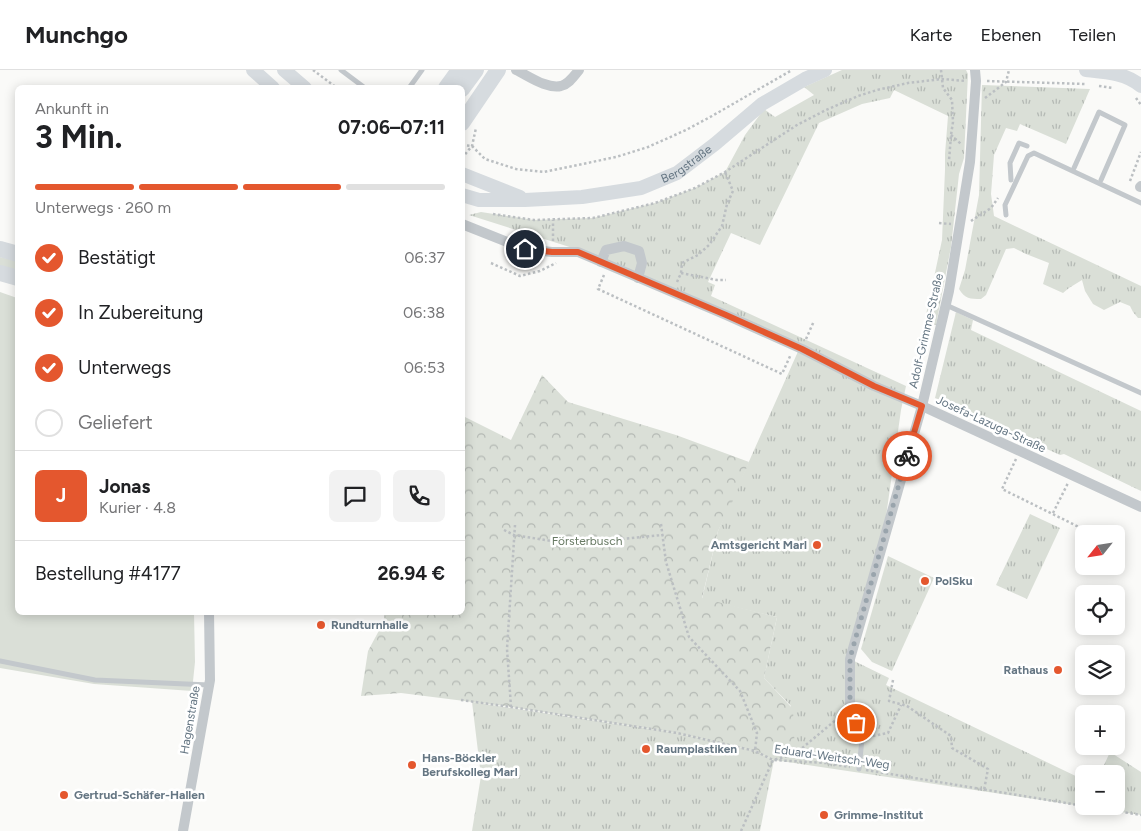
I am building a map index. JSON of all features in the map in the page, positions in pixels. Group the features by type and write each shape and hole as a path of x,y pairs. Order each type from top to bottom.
{"main road":[{"path":"448,85 459,70"},
{"path":"465,85 476,70"},
{"path":"465,119 498,70"},
{"path":"0,249 15,253"},
{"path":"0,273 15,277"}],"street":[{"path":"253,70 270,85"},
{"path":"284,70 302,85"},
{"path":"516,70 552,86 562,86 570,81 578,70"},
{"name":"Bergstraße","path":"465,196 478,200 525,200 582,197 641,188 677,174 762,104 805,79 825,70"},
{"name":"Adolf-Grimme-Straße","path":"850,708 850,658 922,406 949,292 970,162 976,81 975,70"},
{"path":"1086,70 1117,74 1137,82 1136,90"},
{"name":"Bergstraße","path":"465,175 525,200"},
{"name":"Josefa-Lazuga-Straße","path":"465,225 525,249 578,252 726,315 874,386 922,406 1141,507"},
{"path":"605,264 606,250 624,246 639,251 642,263 638,278"},
{"name":"Hagenstraße","path":"183,831 210,680 209,615"}],"lane":[{"path":"341,70 362,85"},
{"path":"411,85 422,70"},
{"path":"1074,168 1098,112 1125,125 1101,180"},
{"path":"1011,180 1010,163 1019,143 1026,146"},
{"path":"1006,215 1005,206 1028,156 1034,153 1141,203"},
{"path":"946,304 1141,393"},
{"path":"0,661 95,680 209,685"},
{"path":"850,708 862,738 859,769"}],"path":[{"path":"313,70 332,85"},
{"path":"465,145 472,146 485,159 516,169 544,172 616,157 648,147 686,130 792,70"},
{"path":"941,70 943,88 952,100 953,122 949,161"},
{"path":"974,106 1006,82 1009,70"},
{"path":"673,293 682,273 682,263 698,255 709,245 722,226 727,204 733,191 725,172 797,125 826,110 877,90 908,83 942,79 1091,84 1116,88"},
{"path":"1136,90 1141,105"},
{"path":"465,154 472,146"},
{"path":"1130,182 1141,152"},
{"path":"981,214 990,208"},
{"path":"552,252 553,220"},
{"path":"491,263 520,276 540,271 578,252"},
{"path":"605,264 598,289 782,374 814,321"},
{"path":"682,273 726,280"},
{"path":"1020,451 1002,489 1077,525"},
{"path":"1053,513 1072,475"},
{"path":"661,524 666,562 689,637 740,692 757,733 755,751"},
{"path":"511,707 507,649 515,525"},
{"path":"504,530 514,535 570,544 662,535"},
{"path":"893,680 889,701 907,706 951,736 952,748 988,769 984,790"},
{"name":"Eduard-Weitsch-Weg","path":"461,700 677,733 755,751 773,760 826,763 1075,804"},
{"path":"862,738 888,733 901,705"},
{"path":"740,831 773,760 795,754 850,708"},
{"name":"Eduard-Weitsch-Weg","path":"1125,812 1141,815"}],"green space":[{"path":"842,70 966,70 968,74 964,158 959,174 951,247 936,325 924,324 942,240 948,116 894,90 890,98 862,104 819,123 760,245 731,233 708,282 715,285 711,296 906,386 882,545 850,659 889,678 886,685 1075,776 1075,805 774,760 760,831 472,831 481,776 472,702 677,733 755,751 773,760 791,706 764,678 777,617 702,599 718,531 800,347 579,250 469,215 481,212 534,220 593,218 655,203 695,188 725,172 745,135 764,109 775,117 814,95 804,87"},
{"path":"982,85 1090,89 1066,144 1020,124 1017,131 1006,128 994,155 991,194 994,216 1141,286 1141,318 1138,318 1130,306 1120,302 1104,310 1093,304 1085,291 1082,280 1063,293 1043,284 1049,263 1014,248 1006,249 986,295 981,299 974,299 966,297 961,292 959,289 965,270 979,195"},
{"path":"0,257 15,261 15,270 0,266"},
{"path":"0,292 15,297 15,615 194,615 195,662 192,691 94,684 0,668"},
{"path":"956,312 973,320 971,330 1141,411 1141,491 1064,454 1060,455 935,398"},
{"name":"Försterbusch","path":"542,375 568,402 676,435 749,462 718,531 702,598 777,617 764,678 793,709 795,754 773,760 755,751 677,733 511,707 401,693 361,696 368,651 383,623 385,615 465,615 465,417 511,440"},
{"path":"1030,514 1060,528 1027,599 996,585"},
{"path":"888,556 934,578 892,671 872,662 861,649"},
{"path":"1109,755 1115,755 1141,772 1141,815 1125,813 1125,765 1104,765"}],"way so far":[{"path":"856,723 850,708 850,658 907,456"}],"place":[{"name":"Amtsgericht Marl","path":"817,545"},
{"name":"PolSku","path":"925,581"},
{"name":"Rundturnhalle","path":"321,625"},
{"name":"Rathaus","path":"1058,670"},
{"name":"Raumplastiken","path":"646,749"},
{"name":"Hans-Böckler Berufskolleg Marl","path":"412,765"},
{"name":"Gertrud-Schäfer-Hallen","path":"64,795"},
{"name":"Grimme-Institut","path":"824,815"}],"route":[{"path":"525,249 578,252 802,349 874,386 922,406 907,456"}]}
